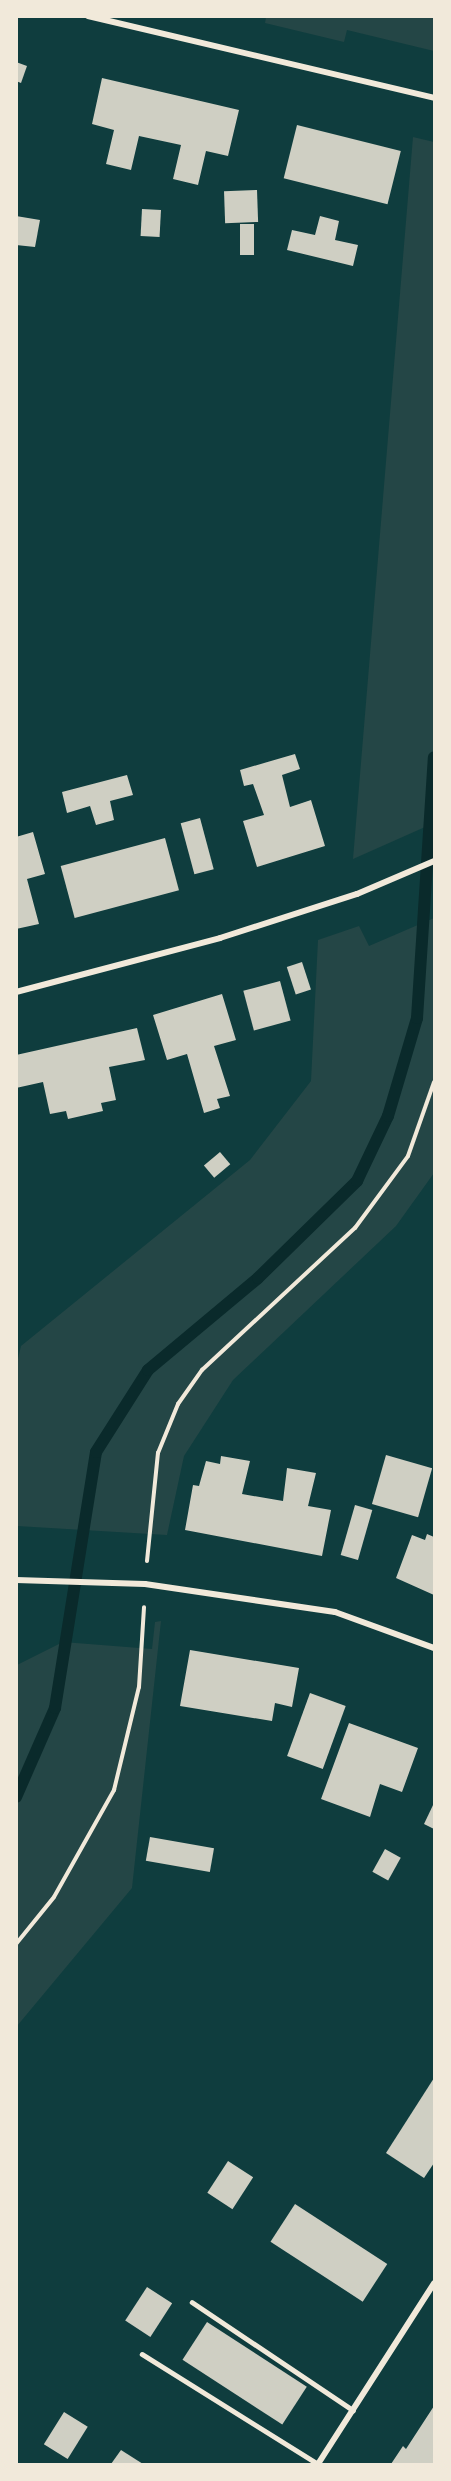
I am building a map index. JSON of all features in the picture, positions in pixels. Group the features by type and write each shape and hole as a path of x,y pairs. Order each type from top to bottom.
{"street":[{"path":"88,16 435,98"},
{"path":"16,992 220,938 357,894 435,861"},
{"path":"18,1580 145,1584 335,1612 435,1648"},
{"path":"318,2464 435,2283"}],"lane":[{"path":"192,2302 353,2410"},
{"path":"142,2354 318,2464"}],"path":[{"path":"16,1944 54,1897 114,1790 139,1687 145,1584 158,1453 178,1404 202,1370 355,1228 408,1156 435,1082"}],"shaded area":[{"path":"266,17 434,17 434,51 347,30 344,42 265,23"},
{"path":"413,137 434,142 434,823 353,859"},
{"path":"434,918 434,1173 396,1226 233,1380 184,1456 167,1535 17,1526 17,1540 16,1367 21,1346 250,1160 311,1081 318,940 359,926 369,946"},
{"path":"161,1621 132,1888 17,2026 17,1665 63,1642 152,1649 155,1622"}],"building":[{"path":"16,62 27,66 21,83 16,81"},
{"path":"102,78 239,110 228,156 206,151 198,185 173,179 181,145 139,136 131,170 106,164 114,130 92,124"},
{"path":"297,125 401,151 388,204 284,178"},
{"path":"257,190 258,222 225,223 224,191"},
{"path":"142,209 161,210 160,237 141,236"},
{"path":"16,216 40,220 35,247 16,245"},
{"path":"320,216 339,221 335,240 358,245 353,266 287,250 292,230 315,235"},
{"path":"240,224 254,224 254,255 240,255"},
{"path":"295,754 300,769 282,775 290,807 311,800 325,846 257,867 243,821 264,815 253,784 244,786 240,770"},
{"path":"127,775 133,795 110,801 114,820 96,825 90,806 67,813 62,792"},
{"path":"200,818 214,869 194,874 181,823"},
{"path":"33,832 45,874 27,879 39,924 16,929 16,837"},
{"path":"165,838 179,890 75,918 61,866"},
{"path":"302,962 311,990 296,995 287,967"},
{"path":"280,981 291,1021 254,1030 243,991"},
{"path":"222,994 236,1040 214,1046 230,1096 217,1099 220,1108 204,1113 187,1054 167,1060 153,1015"},
{"path":"137,1028 145,1060 109,1067 116,1100 101,1103 103,1111 68,1119 66,1111 50,1114 43,1082 16,1088 16,1055"},
{"path":"220,1152 230,1164 214,1178 204,1165"},
{"path":"386,1455 432,1468 418,1517 372,1504"},
{"path":"221,1456 250,1461 242,1494 283,1501 287,1468 316,1473 308,1506 331,1510 322,1556 185,1530 193,1485 199,1486 206,1461 220,1464"},
{"path":"355,1505 372,1510 358,1560 341,1555"},
{"path":"427,1534 434,1537 434,1595 396,1578 412,1535 425,1540"},
{"path":"190,1650 299,1668 292,1707 275,1703 272,1721 180,1706"},
{"path":"310,1693 346,1706 323,1769 287,1756"},
{"path":"349,1723 418,1748 402,1792 380,1784 370,1817 321,1799"},
{"path":"434,1803 434,1829 424,1824"},
{"path":"150,1837 214,1848 210,1872 146,1861"},
{"path":"385,1849 401,1858 388,1880 372,1872"},
{"path":"434,2078 434,2163 424,2178 386,2153"},
{"path":"228,2161 253,2177 232,2209 207,2193"},
{"path":"295,2204 387,2264 363,2302 270,2242"},
{"path":"147,2287 172,2303 150,2337 125,2321"},
{"path":"207,2322 307,2387 282,2425 182,2360"},
{"path":"434,2406 434,2464 391,2464 403,2446 406,2449"},
{"path":"64,2412 88,2427 68,2459 44,2444"},
{"path":"121,2450 143,2464 111,2464"}],"waterway":[{"path":"16,1797 55,1708 96,1452 148,1370 258,1278 357,1181 388,1116 417,1018 434,758"}]}
